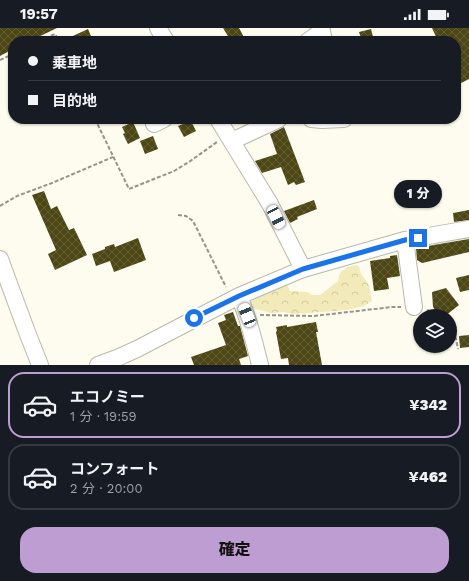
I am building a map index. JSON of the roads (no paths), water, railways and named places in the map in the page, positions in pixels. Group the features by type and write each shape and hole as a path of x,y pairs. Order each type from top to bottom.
{"street":[{"path":"315,36 322,31 323,36"},
{"path":"221,124 270,204 303,269"},
{"path":"232,141 269,124"},
{"path":"98,365 137,349 236,298 303,269 405,240 469,229"},
{"path":"405,240 414,307"},
{"path":"0,259 40,365"},
{"path":"236,298 247,315 260,365"}]}
